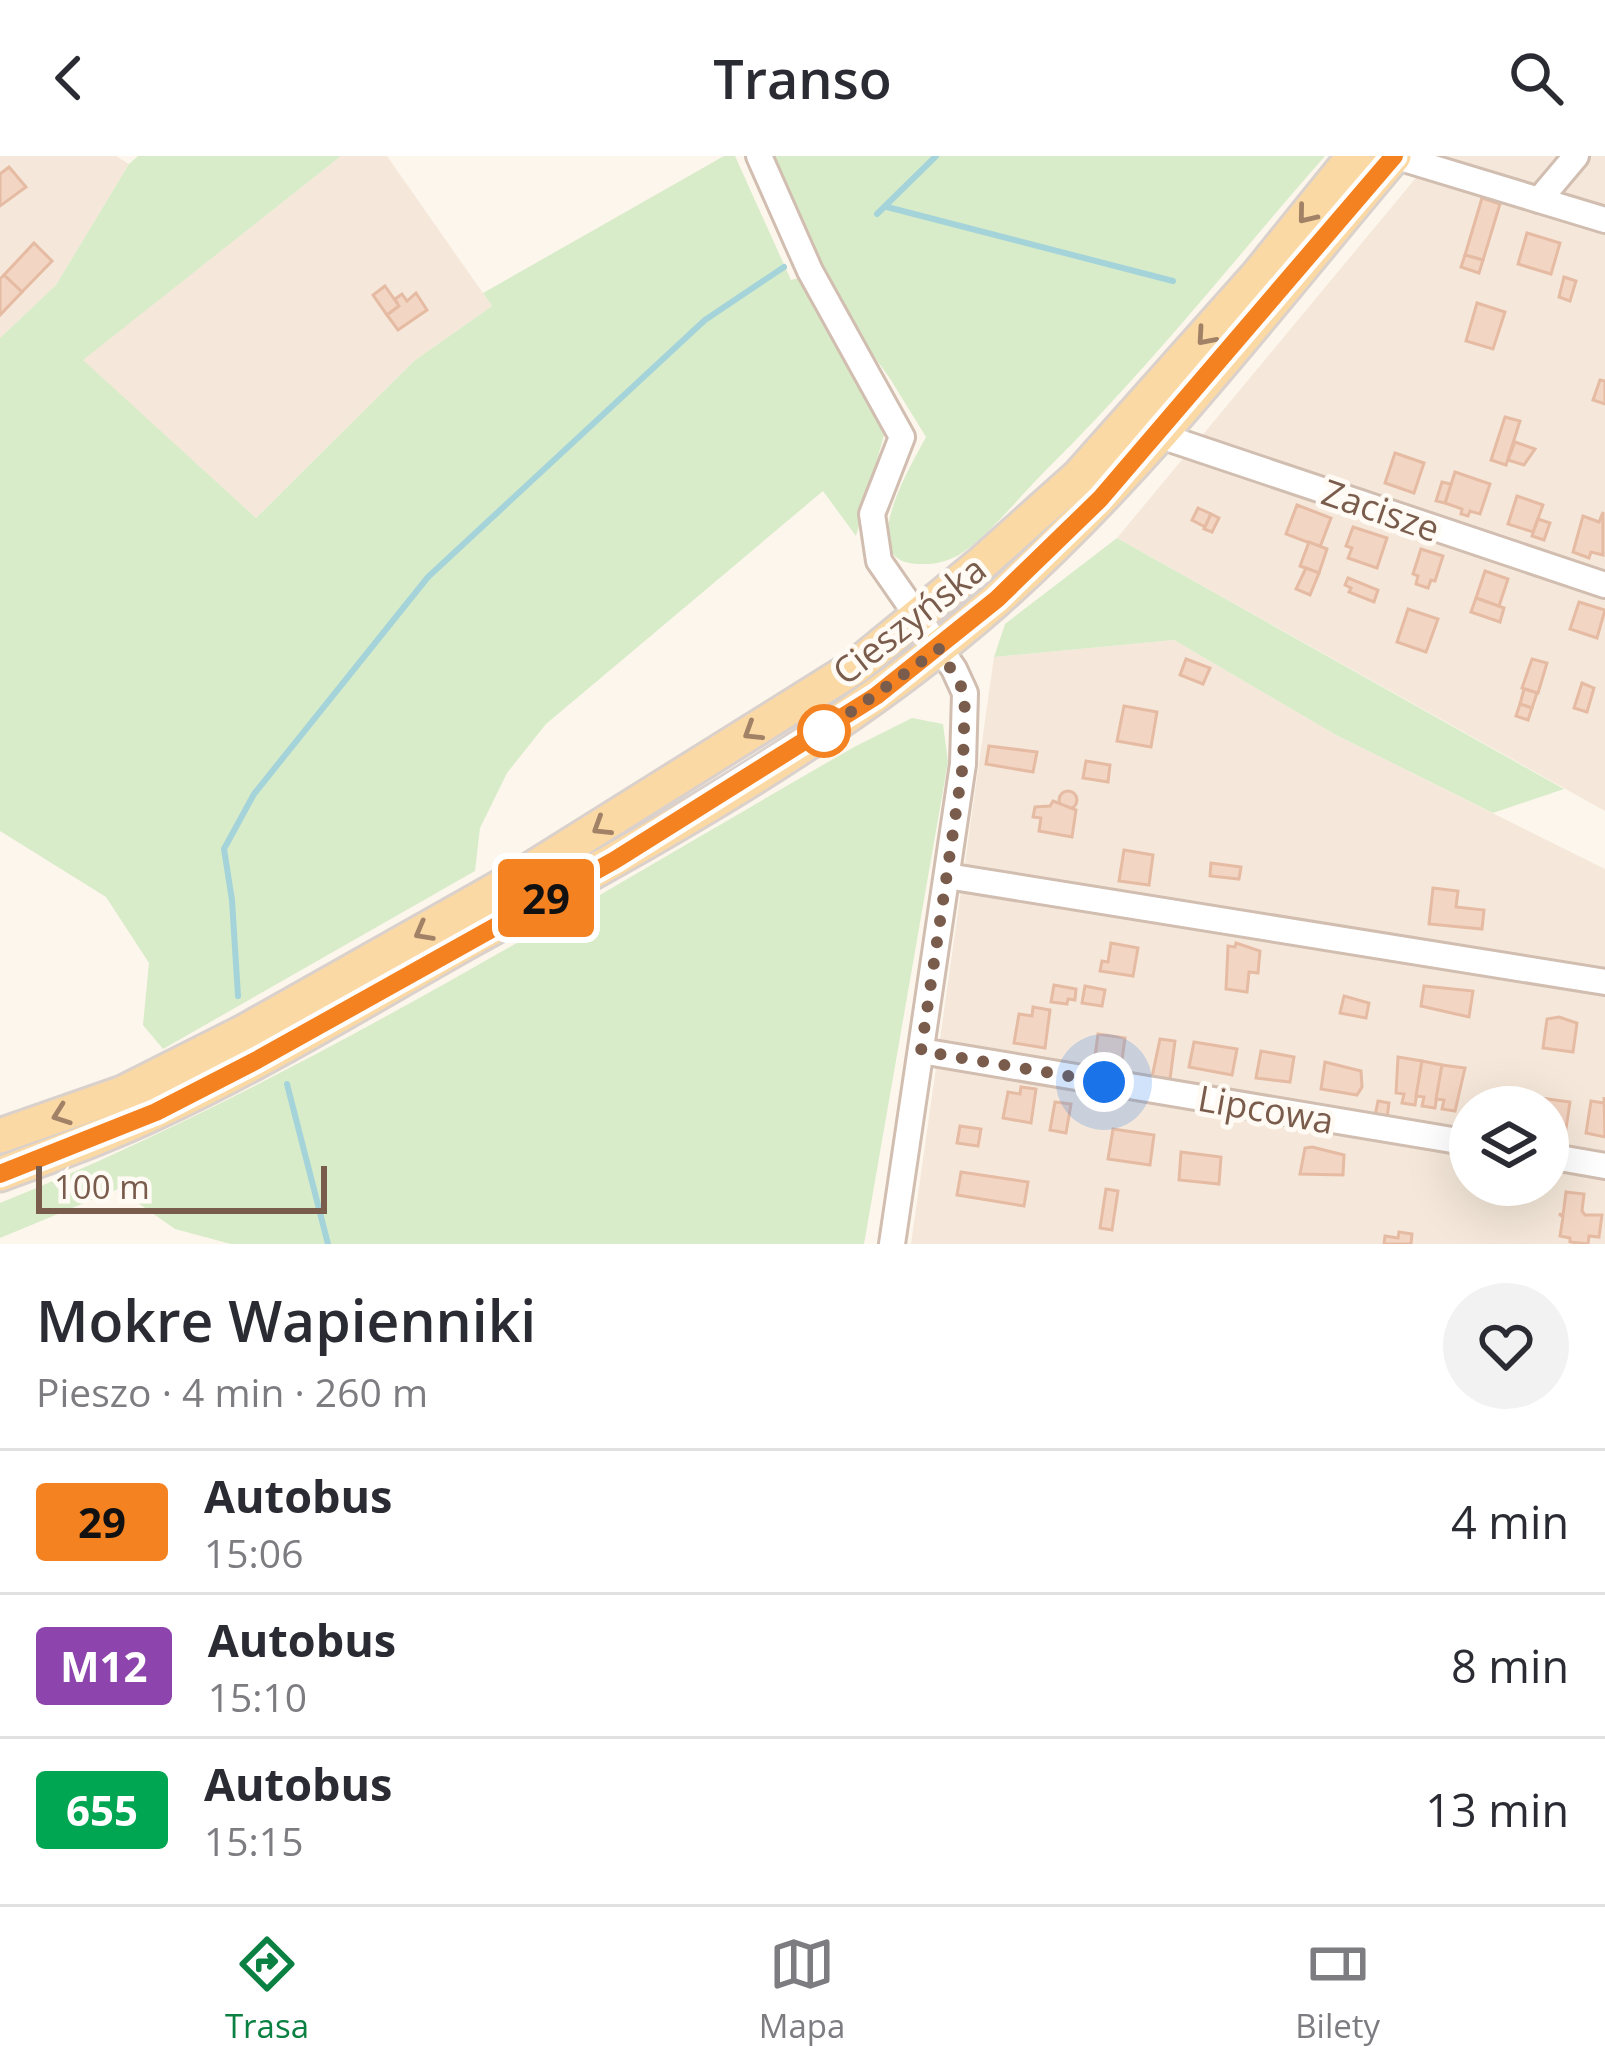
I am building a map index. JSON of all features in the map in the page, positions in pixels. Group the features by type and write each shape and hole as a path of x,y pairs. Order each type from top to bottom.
{"main road":[{"path":"1159,418 1354,156"},
{"path":"1159,418 1394,156"},
{"name":"Cieszyńska","path":"0,1136 123,1093 195,1058 486,896 855,667 1079,476 1159,418"},
{"name":"Cieszyńska","path":"0,1174 196,1093 615,860 820,734 939,649 1060,540 1159,418"}],"street":[{"path":"759,156 810,272 902,437 872,514 879,561 965,693 963,764 892,1244"},
{"path":"1394,156 1605,220"},
{"path":"1539,200 1576,156"},
{"name":"Zacisze","path":"1159,418 1605,585"},
{"path":"947,876 1605,982"},
{"name":"Lipcowa","path":"921,1051 1449,1139"},
{"path":"1569,1160 1605,1166"}],"shaded area":[{"path":"0,156 116,156 129,164 56,285 0,338"},
{"path":"341,156 387,156 492,306 414,361 256,518 82,360"},
{"path":"1434,156 1605,156 1605,811 1117,538"},
{"path":"1174,640 1336,735 1605,869 1605,1244 911,1244 994,657"}],"green space":[{"path":"138,156 341,156 83,360 256,518 414,361 492,306 483,293 724,156 735,156 791,280 803,277 884,435 856,536 823,491 546,724 507,773 480,828 475,871 163,1049 143,1025 149,963 106,897 0,831 0,338 56,285"},
{"path":"769,156 1325,156 1154,355 999,520 957,556 919,564 899,559 889,548 888,530 900,489 926,437 826,291"},
{"path":"1117,538 1564,789 1493,813 1336,735 1174,640 994,657 1005,624"},
{"path":"912,718 943,724 948,762 864,1244 231,1244 175,1229 118,1189 0,1238 0,1203 110,1156 328,1048"}],"building":[{"path":"9,167 26,187 0,206 0,174"},
{"path":"1482,198 1500,204 1483,260 1465,255"},
{"path":"1527,233 1560,243 1551,274 1518,264"},
{"path":"34,243 52,261 22,292 4,275"},
{"path":"1465,255 1483,260 1479,273 1461,267"},
{"path":"4,275 22,292 0,315 0,279"},
{"path":"1564,277 1576,281 1570,301 1559,297"},
{"path":"385,286 399,306 387,315 373,295"},
{"path":"416,293 427,310 398,330 387,315 399,306 395,299 402,294 407,301"},
{"path":"1477,303 1505,312 1493,349 1466,341"},
{"path":"1600,380 1605,381 1605,404 1593,400"},
{"path":"1505,417 1520,421 1506,465 1491,460"},
{"path":"1515,442 1535,449 1524,465 1508,460"},
{"path":"1395,453 1424,463 1414,493 1385,483"},
{"path":"1455,472 1490,484 1480,514 1461,514 1462,509 1445,503"},
{"path":"1442,482 1451,484 1445,503 1436,501"},
{"path":"1517,496 1543,505 1533,532 1508,524"},
{"path":"1297,505 1331,518 1320,547 1286,534"},
{"path":"1198,508 1211,514 1205,527 1192,520"},
{"path":"1603,512 1603,555 1591,552 1589,558 1573,552 1583,516 1599,522"},
{"path":"1211,514 1219,518 1212,532 1204,529"},
{"path":"1538,519 1550,523 1544,540 1532,536"},
{"path":"1353,527 1387,538 1377,568 1348,558 1352,548 1346,546"},
{"path":"1309,542 1327,549 1319,573 1300,566"},
{"path":"1421,549 1443,556 1428,588 1416,584 1418,576 1413,574"},
{"path":"1306,568 1319,573 1310,595 1296,589"},
{"path":"1485,571 1508,579 1499,606 1476,598"},
{"path":"1348,578 1378,590 1374,602 1349,592"},
{"path":"1476,598 1504,608 1500,622 1471,612"},
{"path":"1579,602 1605,610 1597,638 1570,629"},
{"path":"1408,609 1438,619 1426,652 1397,642"},
{"path":"1186,659 1210,668 1203,684 1180,675"},
{"path":"1532,659 1547,663 1538,693 1522,688"},
{"path":"1582,683 1594,688 1587,712 1574,708"},
{"path":"1524,689 1537,693 1532,708 1520,704"},
{"path":"1520,704 1532,708 1528,720 1516,716"},
{"path":"1124,706 1157,712 1151,747 1117,741"},
{"path":"989,746 1037,752 1033,772 986,764"},
{"path":"1086,761 1110,765 1108,782 1083,778"},
{"path":"1068,791 1077,800 1068,809 1059,800"},
{"path":"1053,801 1076,810 1072,837 1039,831 1041,818 1033,817 1035,807 1050,806"},
{"path":"1124,850 1153,855 1149,885 1119,881"},
{"path":"1211,863 1241,867 1239,879 1210,876"},
{"path":"1433,888 1458,891 1456,907 1484,910 1482,929 1429,924"},
{"path":"1111,943 1138,948 1133,976 1100,971 1102,961 1108,962"},
{"path":"1236,943 1260,951 1258,973 1249,972 1247,992 1226,989 1228,946"},
{"path":"1054,985 1076,989 1075,1000 1051,1002"},
{"path":"1085,986 1105,990 1102,1006 1082,1003"},
{"path":"1424,986 1473,991 1469,1017 1421,1006"},
{"path":"1344,996 1369,1003 1366,1018 1340,1013"},
{"path":"1033,1007 1050,1010 1045,1048 1014,1043 1019,1014 1032,1016"},
{"path":"1547,1019 1577,1023 1573,1052 1543,1048"},
{"path":"1098,1034 1125,1038 1120,1075 1101,1072 1102,1065 1094,1064"},
{"path":"1160,1039 1175,1041 1170,1079 1152,1077"},
{"path":"1194,1042 1237,1049 1232,1075 1189,1067"},
{"path":"1261,1051 1294,1057 1290,1082 1256,1078"},
{"path":"1398,1057 1422,1061 1415,1105 1402,1103 1404,1094 1396,1093"},
{"path":"1422,1061 1442,1065 1435,1108 1422,1106 1424,1097 1416,1096"},
{"path":"1325,1062 1361,1071 1362,1087 1357,1095 1321,1089"},
{"path":"1442,1065 1465,1068 1461,1086 1449,1086 1449,1110 1442,1109 1444,1100 1436,1099"},
{"path":"1021,1087 1036,1089 1031,1123 1003,1118 1008,1092 1020,1094"},
{"path":"1604,1097 1605,1137 1586,1133 1591,1101 1604,1103"},
{"path":"1378,1101 1389,1103 1387,1118 1375,1116"},
{"path":"1055,1102 1071,1104 1066,1133 1050,1130"},
{"path":"960,1126 981,1129 978,1146 957,1143"},
{"path":"1113,1129 1154,1135 1150,1165 1108,1159"},
{"path":"1305,1148 1344,1155 1343,1175 1300,1174"},
{"path":"1181,1152 1221,1157 1219,1184 1179,1180"},
{"path":"961,1172 1028,1182 1024,1206 957,1195"},
{"path":"1106,1189 1118,1191 1112,1230 1100,1228"},
{"path":"1569,1192 1584,1194 1585,1215 1602,1215 1599,1237 1589,1236 1588,1244 1560,1236 1563,1217 1559,1214 1563,1215"},
{"path":"1399,1232 1412,1234 1411,1244 1384,1244 1385,1236 1398,1238"}],"waterway":[{"path":"877,214 936,156"},
{"path":"887,207 1173,281"},
{"path":"238,996 224,849 254,794 428,577 705,320 784,267"},
{"path":"287,1084 328,1244"}],"bus line":[{"name":"29","path":"0,1174 156,1112 257,1060 615,860 876,696 997,599 1125,473 1394,156"}],"route":[{"path":"824,731 820,734 939,649 965,693 963,764 921,1051 1104,1082"}]}
